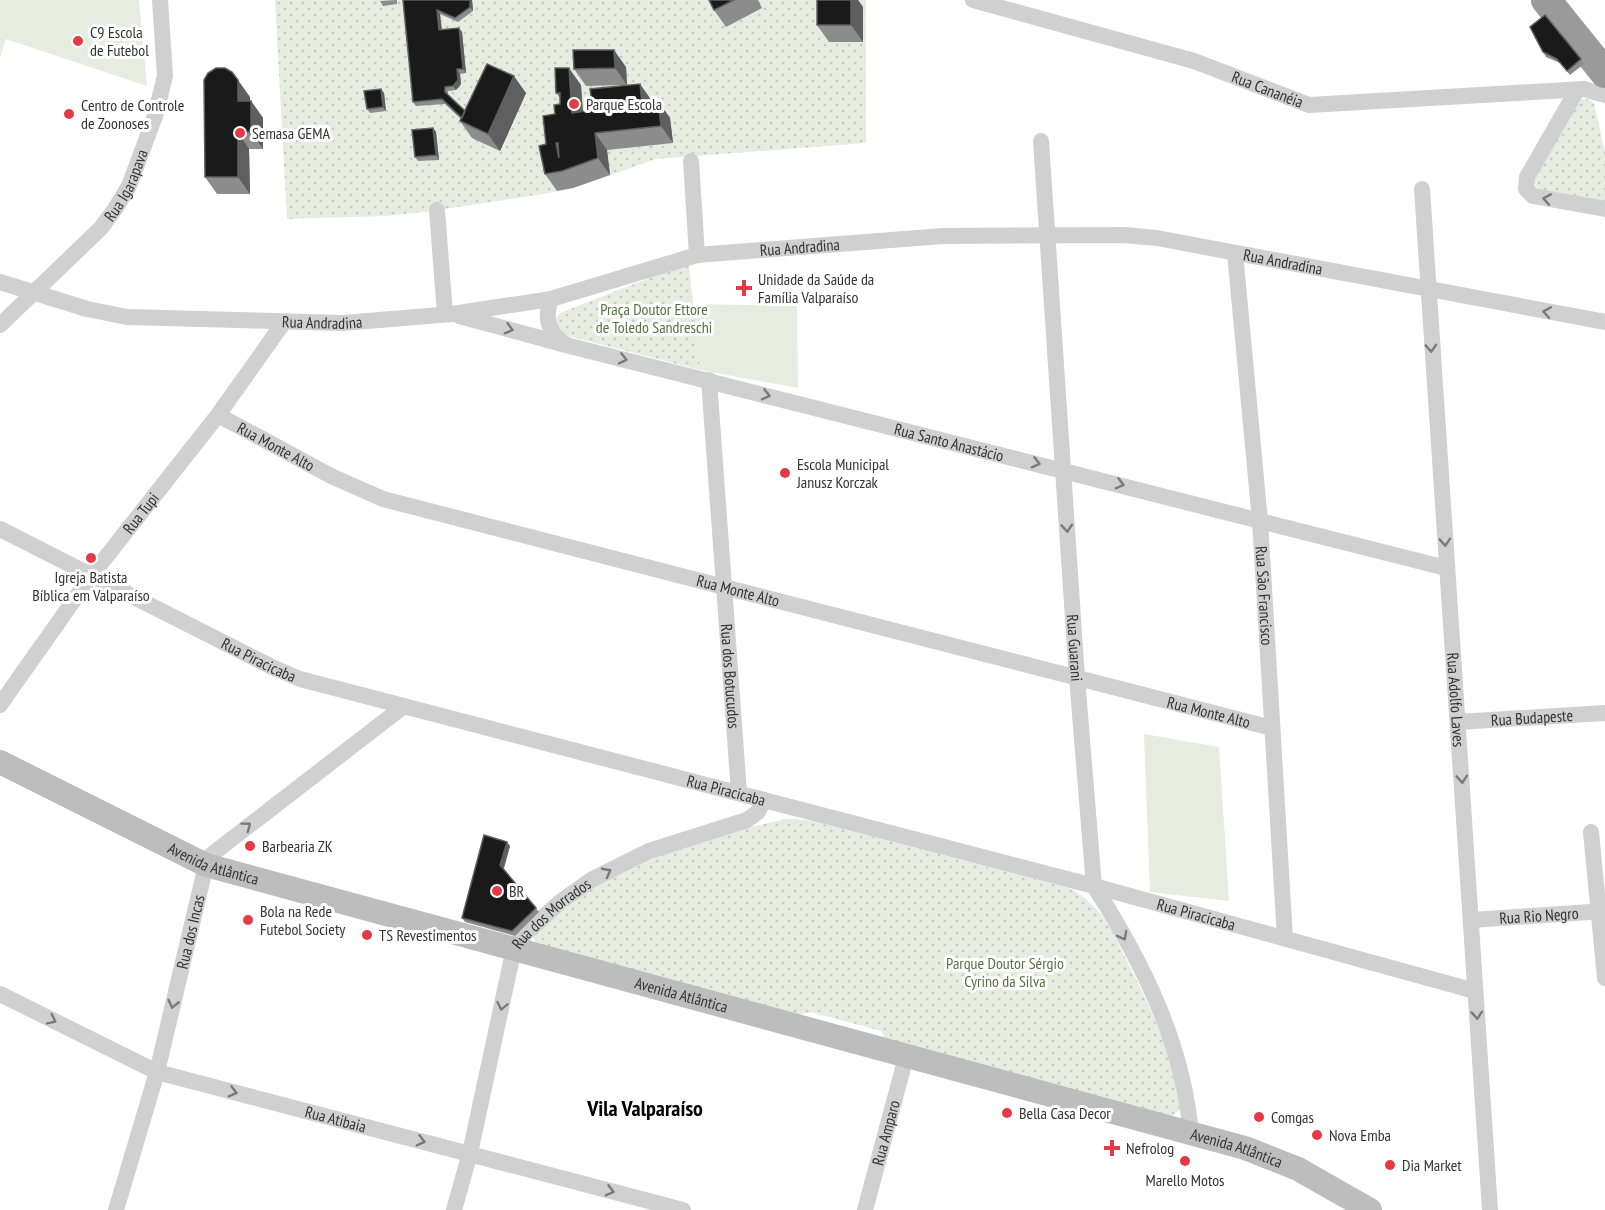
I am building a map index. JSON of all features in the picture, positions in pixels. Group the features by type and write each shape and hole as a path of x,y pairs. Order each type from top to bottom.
{"highway":[{"path":"1546,0 1605,73"},
{"path":"1569,0 1605,45"}],"main road":[{"name":"Avenida Atlântica","path":"0,762 206,865 1245,1148 1298,1169 1370,1210"}],"street":[{"name":"Rua Igarapava","path":"0,325 101,228 116,209 129,186 155,116 165,76 160,0"},
{"name":"Rua Cananéia","path":"973,0 1194,61 1309,105 1584,89 1605,95"},
{"path":"1577,90 1527,177 1526,189 1533,196 1605,209"},
{"name":"Rua Guarani","path":"1041,141 1077,678 1094,886 1107,906 1158,1006 1182,1075 1191,1135"},
{"path":"691,160 697,255"},
{"name":"Rua Adolfo Laves","path":"1422,189 1490,1210"},
{"path":"437,210 449,314"},
{"name":"Rua Andradina","path":"0,282 87,309 127,317 343,323 449,314 551,299 697,255 943,236 1046,234 1140,236 1605,322"},
{"name":"Rua São Francisco","path":"1236,253 1260,521 1285,938"},
{"path":"551,299 548,323 556,338 566,345"},
{"name":"Rua Santo Anastácio","path":"449,314 1446,568"},
{"name":"Rua Tupi","path":"0,705 91,576 218,415 284,322"},
{"name":"Rua dos Botucudos","path":"709,381 739,793"},
{"name":"Rua Monte Alto","path":"218,415 331,476 382,499 724,585 1272,728"},
{"name":"Rua Piracicaba","path":"0,530 287,674 1094,886 1475,991"},
{"name":"Rua dos Incas","path":"116,1210 157,1072 206,865 211,855 404,706"},
{"name":"Rua Budapeste","path":"1458,722 1605,713"},
{"name":"Rua dos Morrados","path":"454,1210 470,1153 514,948 524,935 581,886 649,851 747,819 758,812 764,800"},
{"path":"1591,832 1602,912 1605,978"},
{"name":"Rua Rio Negro","path":"1471,920 1602,912"},
{"name":"Rua Atibaia","path":"0,994 157,1072 683,1210"},
{"name":"Rua Amparo","path":"865,1210 906,1057"}],"green space":[{"name":"C9 Escola de Futebol","path":"0,0 139,0 147,86 6,39 0,57"},
{"name":"Parque Escola","path":"275,0 866,0 866,143 656,159 574,188 543,194 385,216 287,219"},
{"path":"1588,99 1594,103 1605,152 1605,203 1538,189 1533,182 1578,101"},
{"name":"Praça Doutor Ettore de Toledo Sandreschi","path":"689,264 700,370 561,334 555,320 560,313"},
{"path":"692,304 797,306 798,388 700,370"},
{"path":"1144,734 1219,747 1229,901 1150,892"},
{"name":"Parque Doutor Sérgio Cyrino da Silva","path":"786,819 816,822 1069,888 1082,896 1108,924 1144,995 1167,1051 1180,1110 1170,1117 887,1042 881,1031 811,1012 793,1016 536,946 533,935 593,888 655,857 751,827"}],"building":[{"path":"403,0 470,0 470,7 455,18 437,10 439,30 459,28 463,69 457,69 458,80 453,86 445,87 445,92 465,111 462,118 442,99 413,102"},
{"path":"709,0 734,0 714,10"},
{"path":"817,0 851,0 851,25 817,25"},
{"path":"1545,15 1581,59 1567,71 1557,59 1543,52 1530,27"},
{"path":"573,50 614,50 615,68 574,69"},
{"path":"487,64 514,76 488,134 460,121"},
{"path":"216,68 225,68 232,72 238,80 238,101 251,101 251,132 238,132 238,177 205,177 204,80 208,73"},
{"path":"555,68 569,68 572,113 593,110 590,89 640,84 642,103 658,101 661,126 595,133 598,158 562,171 545,174 539,146 546,144 543,116 555,114 554,105 560,104 560,93 556,93"},
{"path":"381,89 383,107 367,109 364,91"},
{"path":"433,128 436,155 415,157 412,130"},
{"name":"BR","path":"484,835 507,842 500,865 536,908 512,931 462,918"}],"place":[{"name":"C9 Escola de Futebol","path":"78,41"},
{"name":"Parque Escola","path":"574,104"},
{"name":"Centro de Controle de Zoonoses","path":"69,114"},
{"name":"Semasa GEMA","path":"240,133"},
{"name":"Unidade da Saúde da Família Valparaíso","path":"744,288"},
{"name":"Escola Municipal Janusz Korczak","path":"785,473"},
{"name":"Igreja Batista Bíblica em Valparaíso","path":"91,558"},
{"name":"Barbearia ZK","path":"250,846"},
{"name":"BR","path":"497,891"},
{"name":"Bola na Rede Futebol Society","path":"248,920"},
{"name":"TS Revestimentos","path":"367,935"},
{"name":"Bella Casa Decor","path":"1007,1113"},
{"name":"Comgas","path":"1259,1117"},
{"name":"Nova Emba","path":"1317,1135"},
{"name":"Nefrolog","path":"1112,1148"},
{"name":"Marello Motos","path":"1185,1161"},
{"name":"Dia Market","path":"1390,1165"}],"district":[{"name":"Vila Valparaíso","path":"645,1108"}]}
